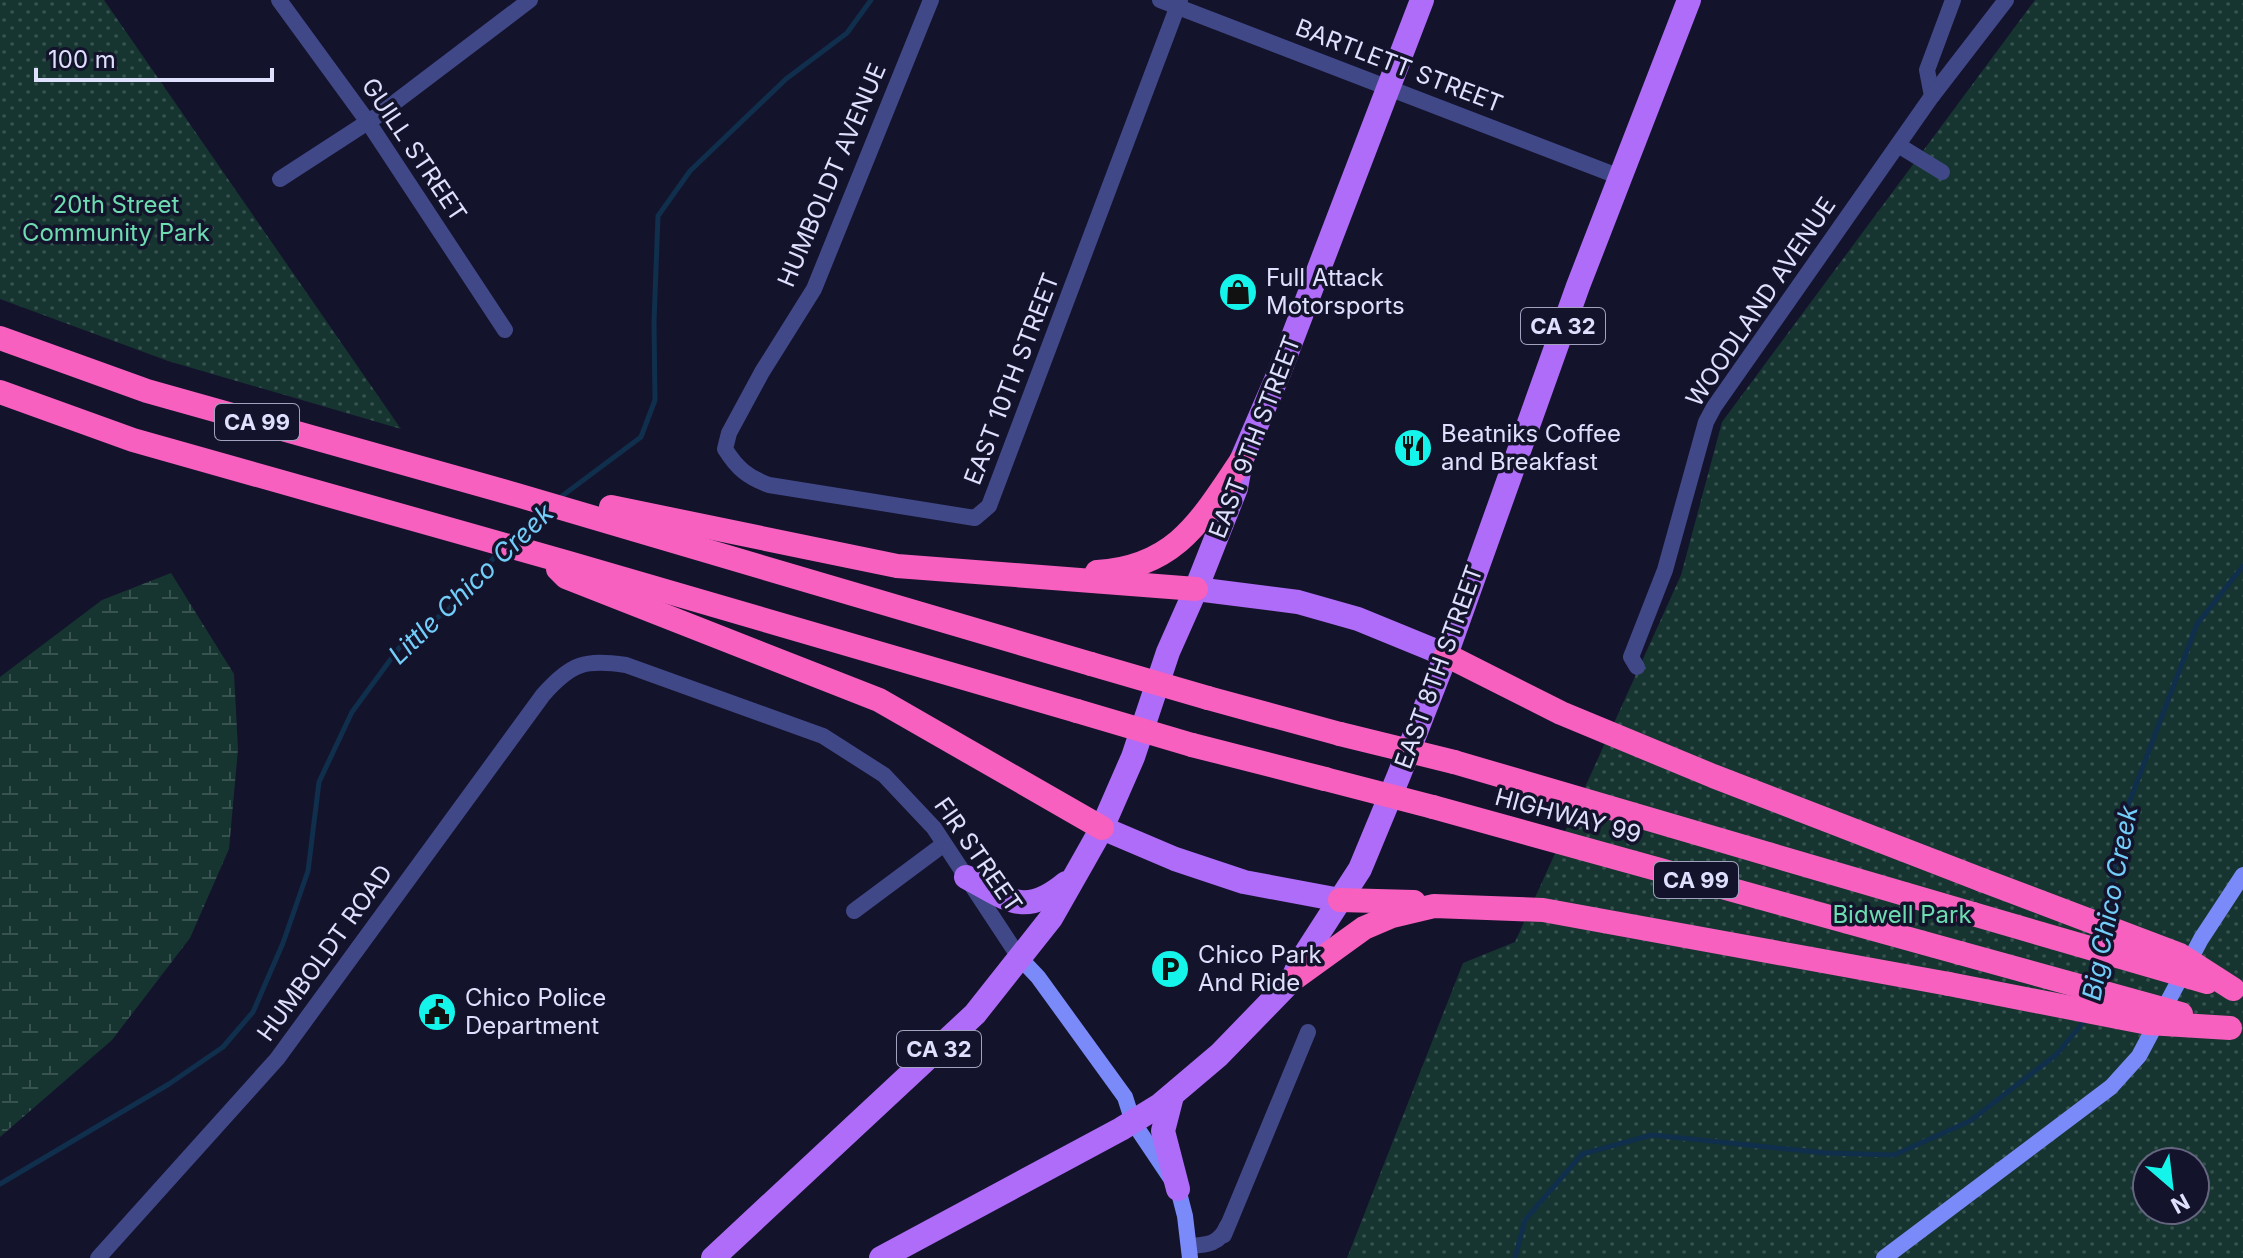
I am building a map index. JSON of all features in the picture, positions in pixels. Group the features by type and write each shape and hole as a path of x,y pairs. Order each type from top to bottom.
{"highway":[{"name":"CA 99","path":"0,338 147,391 517,495 594,510 1091,664 1340,734 1454,762 2238,991"},
{"name":"CA 99","path":"0,392 133,440 545,557"},
{"path":"995,575 1050,570 1100,572 1128,567 1158,556 1193,530 1241,461"},
{"path":"594,510 897,566 1196,589"},
{"path":"545,557 566,577 879,700 1102,828"},
{"name":"HIGHWAY 99","path":"545,557 1192,745 1433,807 2237,1030"},
{"path":"1446,655 1561,713 1713,776 2180,955 2238,991"},
{"path":"1340,900 1425,902 1434,906"},
{"path":"1292,980 1364,928 1392,916 1434,906 1543,910 2148,1023 2237,1030"}],"main road":[{"name":"EAST 9TH STREET","path":"1102,828 1133,757 1168,652 1236,488 1241,461 1279,373 1422,0"},
{"name":"EAST 8TH STREET","path":"1133,1122 1172,1096 1237,1038 1292,980 1300,962 1360,869 1446,655 1504,488 1689,0"},
{"path":"1196,589 1298,602 1358,619 1446,655"},
{"path":"1102,828 1175,859 1244,882 1340,900"},
{"name":"CA 32","path":"713,1258 975,1014 1051,918 1102,828"},
{"path":"966,877 1010,900 1030,904 1047,898 1076,873"},
{"path":"1172,1096 1163,1131 1178,1189"},
{"name":"CA 32","path":"881,1258 1133,1122"}],"street":[{"name":"GUILL STREET","path":"279,0 368,122 505,330"},
{"path":"280,179 368,122 530,0"},
{"name":"HUMBOLDT AVENUE","path":"725,449 729,433 762,372 814,289 931,0"},
{"name":"BARTLETT STREET","path":"1160,0 1179,4 1620,177"},
{"path":"1932,96 1927,70 1953,0"},
{"name":"WOODLAND AVENUE","path":"1637,667 1631,657 1665,570 1706,422 1714,407 1932,96 2006,0"},
{"name":"EAST 10TH STREET","path":"725,449 736,467 750,478 769,485 975,518 989,506 1179,4"},
{"path":"1898,145 1942,172"},
{"name":"FIR STREET","path":"575,665 599,661 626,665 823,736 884,775 913,803 944,844 1019,957 1038,977 1125,1097 1133,1122"},
{"name":"HUMBOLDT ROAD","path":"98,1258 277,1059 543,695 560,675 575,665"},
{"path":"854,911 944,844"},
{"path":"1884,1258 2111,1087 2139,1056 2201,939 2243,875"},
{"path":"1133,1122 1178,1189 1190,1252 1209,1244 1224,1235 1308,1032"}],"green space":[{"name":"20th Street Community Park","path":"0,0 104,0 401,429 168,361 0,299"},
{"name":"Bidwell Park","path":"2035,0 2243,0 2243,1258 1347,1258 1463,963 1515,942 1681,575 1722,422"},
{"path":"171,573 234,674 238,749 229,849 190,938 112,1040 0,1137 0,677 102,600"}],"waterway":[{"name":"Little Chico Creek","path":"558,499 641,437 655,400 658,216 690,171 786,79 847,33 871,0"},
{"name":"Little Chico Creek","path":"513,539 544,510"},
{"name":"Little Chico Creek","path":"0,1184 169,1084 223,1047 253,1012 283,943 308,871 319,782 352,712 399,648 447,611 500,551"},
{"name":"Big Chico Creek","path":"2105,921 2124,816 2197,624 2243,566"},
{"name":"Big Chico Creek","path":"2094,984 2098,958"},
{"name":"Big Chico Creek","path":"1515,1258 1525,1220 1582,1154 1652,1135 1826,1153 1894,1155 1970,1121 2057,1054 2085,1020"}],"place":[{"name":"Full Attack Motorsports","path":"1238,292"},
{"name":"Beatniks Coffee and Breakfast","path":"1413,448"},
{"name":"Chico Park And Ride","path":"1170,969"},
{"name":"Chico Police Department","path":"437,1012"}]}
